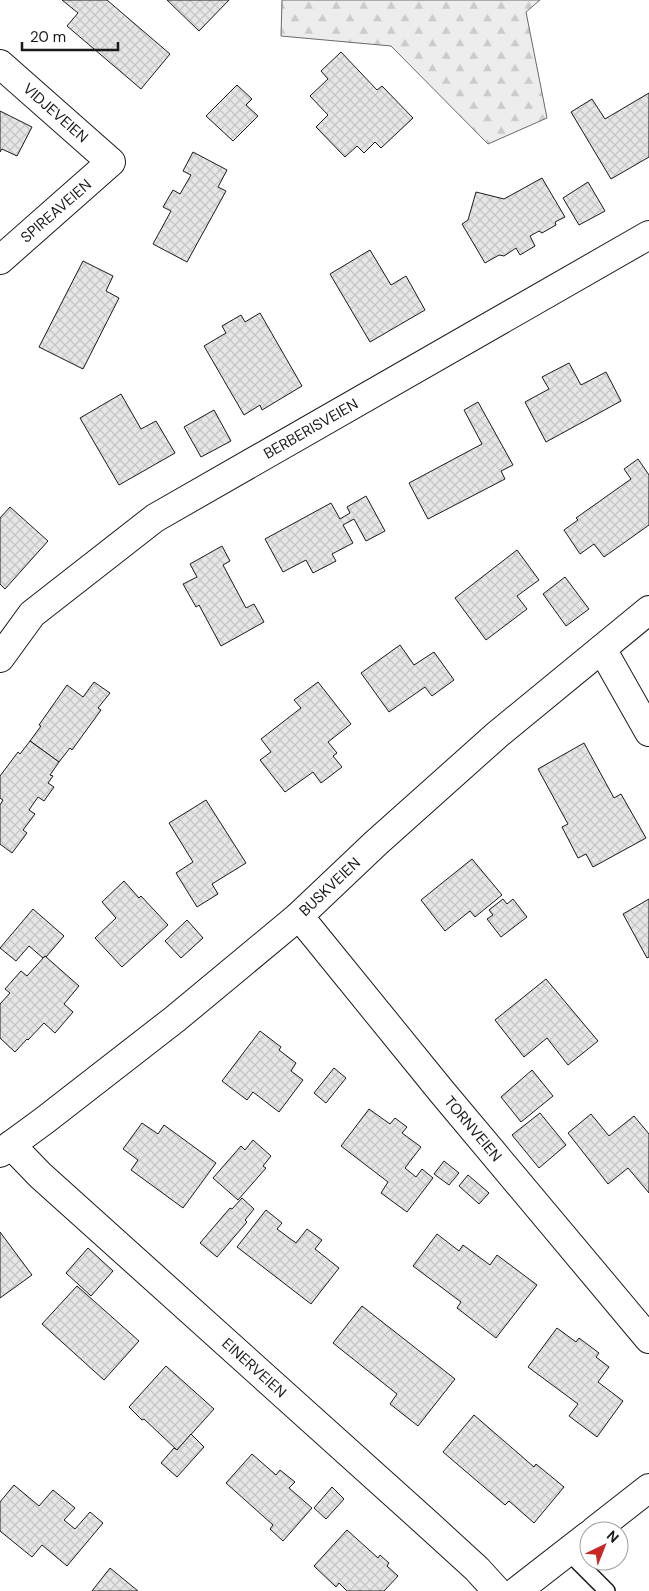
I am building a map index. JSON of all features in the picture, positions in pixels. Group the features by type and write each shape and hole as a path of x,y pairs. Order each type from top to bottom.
{"street":[{"name":"VIDJEVEIEN","path":"0,64 111,162"},
{"name":"SPIREAVEIEN","path":"0,260 111,162"},
{"name":"BERBERISVEIEN","path":"0,658 32,614 155,518 649,235"},
{"name":"BUSKVEIEN","path":"6,1149 175,1019 299,916 376,843 498,734 649,610"},
{"path":"602,649 649,732"},
{"name":"TORNVEIEN","path":"299,916 442,1092 649,1339"},
{"name":"EINERVEIEN","path":"6,1149 40,1175 430,1526 477,1569 497,1591"},
{"path":"607,1521 649,1488"},
{"path":"517,1591 579,1543"}],"lane":[{"path":"568,1552 607,1591"}],"green space":[{"path":"282,0 540,0 526,12 547,118 488,144 391,46 281,36"}],"building":[{"path":"62,0 107,0 170,54 141,89 67,26 78,13"},
{"path":"167,0 229,0 199,31"},
{"path":"341,52 377,90 382,86 413,118 381,148 375,142 364,153 357,146 345,157 316,127 328,115 310,96 328,79 321,71"},
{"path":"237,85 252,99 246,105 258,116 233,141 206,116"},
{"path":"649,93 649,157 611,179 571,112 592,99 605,119"},
{"path":"0,111 32,127 17,156 2,149 0,152"},
{"path":"193,152 227,170 218,187 226,191 187,262 153,244 171,211 163,207 173,190 180,194 191,175 183,171"},
{"path":"542,178 565,217 555,222 556,225 542,233 539,231 530,236 535,246 520,255 516,248 504,256 499,255 485,263 462,224 468,220 476,192 504,199"},
{"path":"588,182 605,211 579,225 563,198"},
{"path":"370,250 391,285 406,276 425,310 370,342 330,274"},
{"path":"83,261 113,276 106,291 119,298 83,369 39,347"},
{"path":"260,313 302,386 262,410 260,405 244,415 204,346 226,333 222,326 241,315 245,322"},
{"path":"569,363 581,385 606,372 621,401 546,442 525,402 549,389 542,377"},
{"path":"121,394 141,429 156,421 175,453 119,485 80,418"},
{"path":"478,402 513,465 501,471 505,479 428,519 409,483 482,444 464,410"},
{"path":"214,410 231,441 201,457 184,427"},
{"path":"638,459 649,475 649,525 604,557 594,544 580,554 564,530 578,520 576,518 631,479 624,469"},
{"path":"366,496 385,531 366,541 354,519 343,525 353,543 332,554 336,561 313,573 306,560 283,572 265,539 331,503 340,519 350,513 347,507"},
{"path":"10,507 48,541 5,589 0,584 0,518"},
{"path":"222,546 230,561 223,565 246,608 254,604 264,622 221,646 199,605 196,607 183,584 197,577 190,564"},
{"path":"517,550 539,580 517,596 527,609 486,640 455,598"},
{"path":"565,577 589,609 566,626 543,594"},
{"path":"400,645 414,665 434,652 454,680 432,696 425,687 389,712 361,673"},
{"path":"94,682 110,693 98,708 101,710 72,750 70,748 59,762 30,741 67,685 83,697"},
{"path":"318,682 351,724 328,742 337,753 333,756 342,767 321,783 313,772 285,792 260,760 271,752 261,739 301,708 294,700"},
{"path":"30,741 59,762 50,775 53,776 48,783 54,787 44,801 38,797 29,810 35,814 23,830 27,833 12,853 0,844 0,805 3,800 0,798 0,776 18,752 20,754"},
{"path":"584,743 614,798 621,794 646,838 593,867 586,854 578,858 562,827 568,824 538,769"},
{"path":"206,800 246,863 212,884 218,894 197,907 176,873 193,862 169,823"},
{"path":"472,859 502,895 475,917 470,911 445,931 421,900"},
{"path":"124,881 168,925 122,967 95,938 116,918 102,902"},
{"path":"503,899 507,904 513,899 527,917 501,937 487,919 493,915 489,910"},
{"path":"649,899 649,957 647,958 623,914"},
{"path":"33,909 64,936 46,957 43,958 29,946 16,961 0,948"},
{"path":"187,920 203,938 181,958 165,941"},
{"path":"45,956 79,986 64,1004 73,1012 55,1033 44,1023 15,1052 0,1038 0,1004 10,993 5,989 21,971 27,976"},
{"path":"546,979 598,1041 568,1065 547,1038 524,1057 495,1020"},
{"path":"260,1031 281,1047 279,1050 296,1063 291,1071 303,1080 279,1112 253,1092 247,1100 222,1081"},
{"path":"334,1068 346,1078 326,1103 314,1093"},
{"path":"532,1070 553,1096 521,1122 501,1097"},
{"path":"369,1109 390,1124 395,1118 407,1127 402,1133 421,1147 405,1168 416,1177 422,1169 433,1178 407,1212 381,1193 388,1182 341,1146"},
{"path":"540,1113 566,1145 539,1168 512,1135"},
{"path":"591,1114 609,1136 634,1116 649,1134 649,1193 628,1168 608,1184 568,1133"},
{"path":"142,1123 158,1134 164,1125 216,1163 183,1208 131,1170 138,1160 123,1149"},
{"path":"253,1140 271,1156 263,1166 266,1168 238,1200 213,1178 241,1146 245,1150"},
{"path":"444,1161 459,1173 449,1185 434,1174"},
{"path":"468,1175 489,1193 479,1204 459,1186"},
{"path":"242,1198 254,1209 245,1220 247,1222 217,1257 200,1243 230,1208 232,1209"},
{"path":"266,1210 282,1223 277,1229 296,1243 307,1229 322,1240 315,1249 339,1268 311,1304 237,1247"},
{"path":"0,1232 32,1275 0,1298"},
{"path":"437,1234 459,1251 463,1245 490,1265 497,1255 537,1285 496,1338 457,1308 461,1302 413,1266"},
{"path":"88,1248 113,1271 91,1296 66,1273"},
{"path":"77,1286 139,1341 104,1380 42,1324"},
{"path":"362,1306 455,1379 418,1426 390,1404 397,1394 333,1343"},
{"path":"557,1328 576,1342 579,1338 599,1353 596,1357 609,1367 598,1382 623,1401 597,1437 569,1416 578,1404 528,1367"},
{"path":"166,1366 214,1409 177,1450 129,1407"},
{"path":"474,1415 534,1467 536,1464 564,1487 534,1523 509,1501 505,1505 443,1452"},
{"path":"191,1434 204,1447 177,1477 161,1463 174,1448 177,1450"},
{"path":"252,1454 276,1475 280,1470 295,1482 289,1488 312,1508 283,1541 270,1529 273,1525 226,1483"},
{"path":"14,1485 39,1506 53,1490 75,1508 64,1520 75,1529 90,1512 103,1523 67,1566 42,1545 32,1557 0,1531 0,1502"},
{"path":"332,1487 344,1499 326,1519 314,1508"},
{"path":"347,1530 378,1558 380,1555 389,1563 387,1566 398,1576 384,1591 347,1591 339,1583 336,1587 314,1566"},
{"path":"110,1568 138,1591 92,1591"}]}
